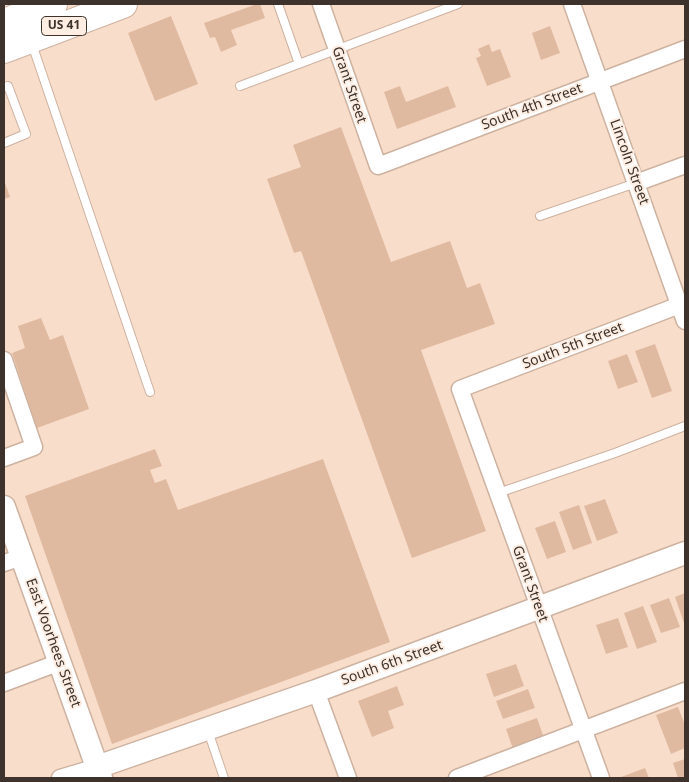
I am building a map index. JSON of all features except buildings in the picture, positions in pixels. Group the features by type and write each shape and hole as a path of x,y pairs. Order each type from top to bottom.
{"highway":[{"name":"US 41","path":"4,49 21,24 53,4"},
{"name":"US 41","path":"21,24 109,6"}],"street":[{"name":"Grant Street","path":"321,4 378,166"},
{"name":"Lincoln Street","path":"572,4 682,304 685,321"},
{"name":"South 4th Street","path":"378,166 685,49"},
{"path":"636,182 685,165"},
{"name":"South 5th Street","path":"460,389 682,304"},
{"path":"4,360 34,447 4,458"},
{"name":"Grant Street","path":"460,389 601,778"},
{"name":"East Voorhees Street","path":"4,507 13,560 60,662 99,773"},
{"name":"South 6th Street","path":"99,773 207,729 316,691 685,553"},
{"path":"4,683 60,662"},
{"path":"316,691 348,778"},
{"path":"456,778 685,691"},
{"path":"60,778 99,773"}],"lane":[{"path":"278,4 299,64"},
{"path":"240,86 458,4"},
{"path":"21,24 150,392"},
{"path":"4,87 8,86 26,134 4,143"},
{"path":"540,216 636,182"},
{"path":"498,493 551,473 615,453 685,426"},
{"path":"207,729 224,778"}]}
